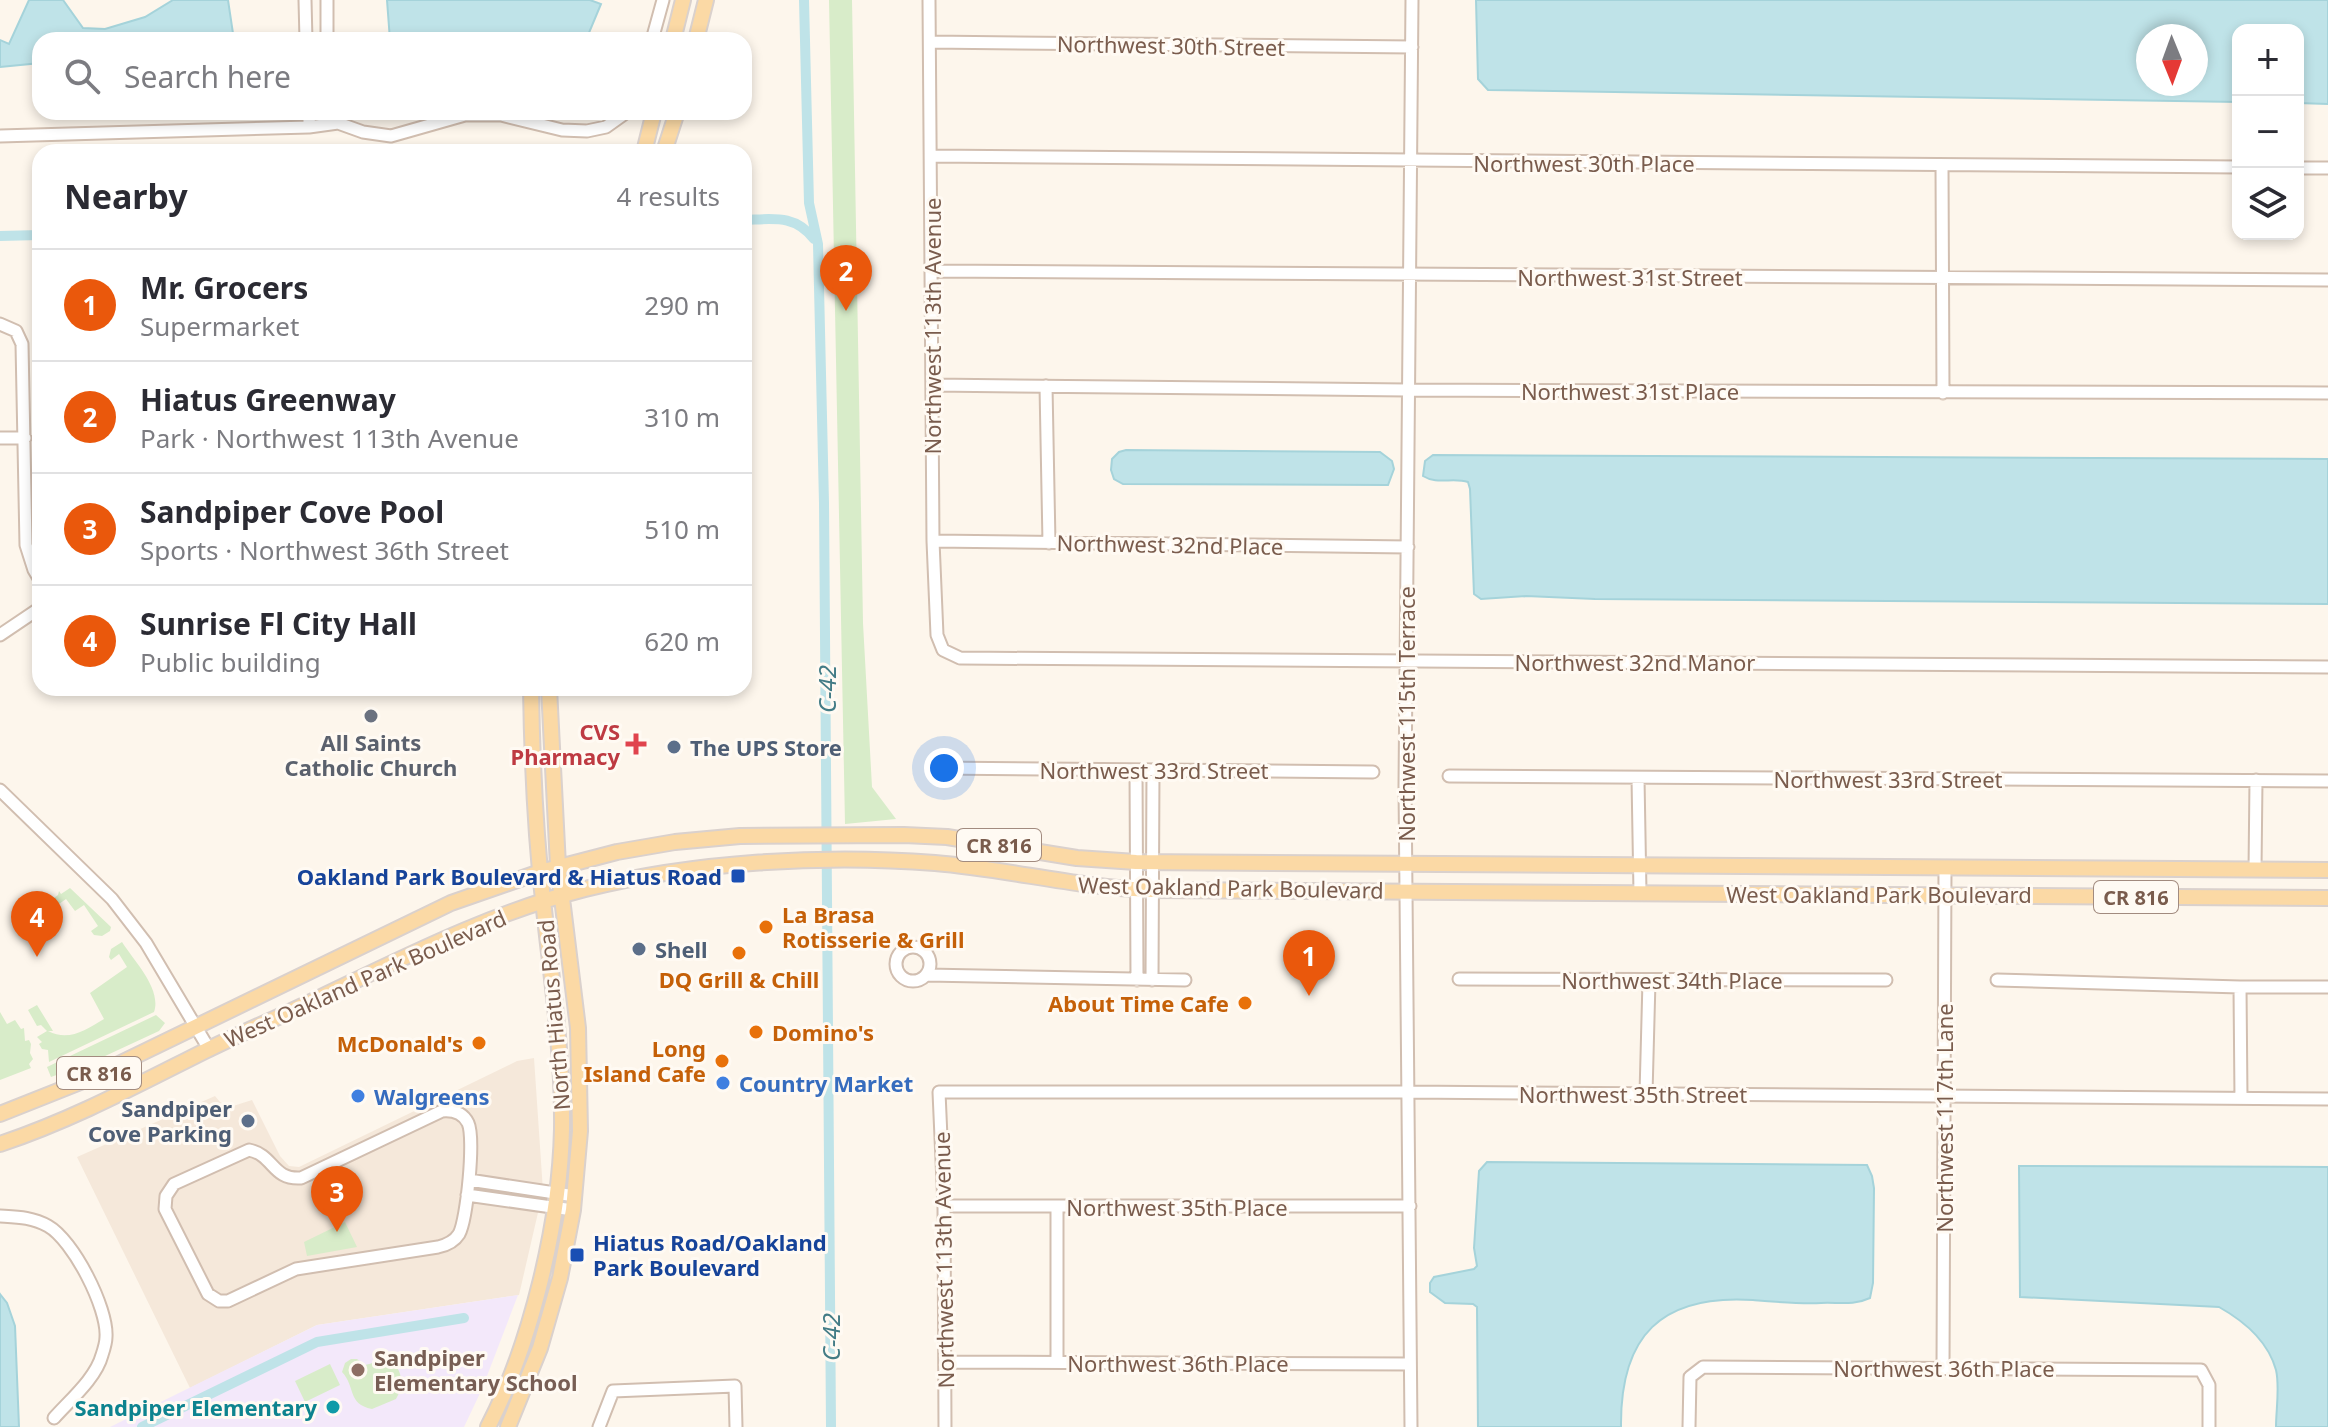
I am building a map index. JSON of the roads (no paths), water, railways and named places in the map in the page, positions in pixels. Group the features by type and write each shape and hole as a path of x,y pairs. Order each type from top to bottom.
{"main road":[{"path":"675,32 683,0"},
{"path":"698,32 706,0"},
{"path":"646,144 652,120"},
{"path":"667,144 674,120"},
{"name":"North Hiatus Road","path":"491,1426 521,1346 540,1280 555,1200 562,1129 559,1026 543,901 533,784 531,696"},
{"name":"North Hiatus Road","path":"508,1427 540,1348 560,1278 574,1203 580,1131 578,1028 560,896 549,696"},
{"name":"West Oakland Park Boulevard","path":"0,1114 88,1079 438,909 558,866 675,842 786,836 947,837 1077,858 1136,862 2328,870"},
{"name":"West Oakland Park Boulevard","path":"0,1144 86,1111 425,946 560,896 625,880 688,870 787,862 936,863 1084,885 1152,890 2328,898"}],"street":[{"path":"305,0 306,32"},
{"path":"327,0 327,32"},
{"path":"654,32 663,0"},
{"name":"Northwest 113th Avenue","path":"929,0 933,541 937,635 943,650"},
{"name":"Northwest 115th Terrace","path":"1411,1427 1405,864 1412,0"},
{"name":"Northwest 30th Street","path":"930,42 1412,47"},
{"path":"309,120 309,127"},
{"path":"0,136 309,127 330,120"},
{"path":"340,120 363,132 391,136 447,120"},
{"path":"521,120 562,130 587,131 606,127 617,120"},
{"name":"Northwest 30th Place","path":"931,156 2232,167"},
{"path":"1942,165 1943,393"},
{"path":"2304,168 2328,168"},
{"name":"Northwest 31st Street","path":"932,271 2328,280"},
{"path":"0,324 16,331 22,344 26,545 32,564"},
{"name":"Northwest 31st Place","path":"933,385 2328,393"},
{"path":"1046,386 1049,543"},
{"path":"0,438 25,438"},
{"name":"Northwest 32nd Place","path":"933,541 1408,547"},
{"path":"0,635 32,613"},
{"name":"Northwest 32nd Manor","path":"943,650 960,658 2328,667"},
{"name":"Northwest 33rd Street","path":"934,768 1373,772"},
{"path":"1136,770 1137,980"},
{"path":"1152,980 1153,770"},
{"name":"Northwest 33rd Street","path":"1449,776 2328,781"},
{"path":"1638,778 1640,893"},
{"path":"2255,870 2256,780"},
{"path":"0,790 112,899 146,943 209,1049"},
{"name":"Northwest 117th Lane","path":"1943,1367 1945,868"},
{"path":"927,975 1185,980"},
{"name":"Northwest 34th Place","path":"1459,979 1886,980"},
{"path":"1997,980 2328,987"},
{"path":"1646,1094 1649,981"},
{"path":"2240,987 2241,1098"},
{"name":"Northwest 113th Avenue","path":"939,1092 944,1206 945,1427"},
{"name":"Northwest 35th Street","path":"939,1092 2328,1099"},
{"path":"453,1111 466,1119 470,1129 469,1180 460,1231 452,1242 438,1247 296,1269 225,1301 208,1294 165,1209 166,1196 174,1184 246,1150 260,1153 284,1177 304,1177 437,1113 453,1111"},
{"path":"469,1180 574,1203"},
{"path":"467,1195 555,1200"},
{"name":"Northwest 35th Place","path":"944,1206 1410,1206"},
{"path":"1057,1208 1057,1362"},
{"path":"0,1216 32,1218 64,1239 93,1287 103,1317 106,1336 101,1359 54,1418"},
{"name":"Northwest 36th Place","path":"946,1362 1410,1364"},
{"name":"Northwest 36th Place","path":"1689,1427 1690,1377 1703,1367 1943,1367 2201,1370 2209,1385 2209,1427"},
{"path":"599,1427 613,1391 735,1386 736,1427"}],"water":[{"path":"29,0 63,0 83,28 105,29 145,17 173,0 228,0 233,32 32,32 32,64 0,67 0,40 9,44"},
{"path":"387,0 590,0 601,4 589,32 389,32"},
{"path":"1476,0 2328,0 2328,104 2304,103 2304,24 2232,24 2232,102 1488,90 1478,79"},
{"path":"1126,450 1380,452 1392,461 1394,469 1388,485 1123,484 1114,479 1111,470 1112,459"},
{"path":"1433,455 2328,459 2328,604 1526,596 1481,599 1474,594 1468,482 1434,480 1423,476 1425,461"},
{"path":"1487,1162 1867,1165 1874,1188 1873,1283 1870,1298 1846,1303 1721,1300 1693,1305 1671,1314 1652,1327 1638,1345 1628,1368 1621,1427 1478,1427 1477,1307 1473,1304 1445,1303 1430,1292 1430,1283 1434,1277 1477,1266 1474,1248 1479,1171"},
{"path":"2019,1166 2328,1167 2328,1427 2276,1427 2278,1384 2272,1360 2254,1333 2219,1307 2020,1297"},
{"path":"0,1294 7,1303 15,1326 19,1427 0,1427"}],"waterway":[{"name":"C-42","path":"804,0 809,203 818,244 824,503 831,1427"},
{"path":"752,220 791,222 814,239"},
{"path":"0,236 32,235"},
{"path":"142,1427 317,1342 464,1318"}],"place":[{"name":"Hiatus Greenway","path":"846,311"},
{"name":"All Saints Catholic Church","path":"371,716"},
{"name":"CVS Pharmacy","path":"636,744"},
{"name":"The UPS Store","path":"674,747"},
{"name":"Oakland Park Boulevard & Hiatus Road","path":"738,876"},
{"name":"La Brasa Rotisserie & Grill","path":"766,927"},
{"name":"Shell","path":"639,949"},
{"name":"DQ Grill & Chill","path":"739,953"},
{"name":"Sunrise Fl City Hall","path":"37,957"},
{"name":"Mr. Grocers","path":"1309,996"},
{"name":"About Time Cafe","path":"1245,1003"},
{"name":"Domino's","path":"756,1032"},
{"name":"McDonald's","path":"479,1043"},
{"name":"Long Island Cafe","path":"722,1061"},
{"name":"Country Market","path":"723,1083"},
{"name":"Walgreens","path":"358,1096"},
{"name":"Sandpiper Cove Parking","path":"248,1121"},
{"name":"Sandpiper Cove Pool","path":"337,1232"},
{"name":"Hiatus Road/Oakland Park Boulevard","path":"577,1255"},
{"name":"Sandpiper Elementary School","path":"358,1370"},
{"name":"Sandpiper Elementary","path":"333,1407"}]}
